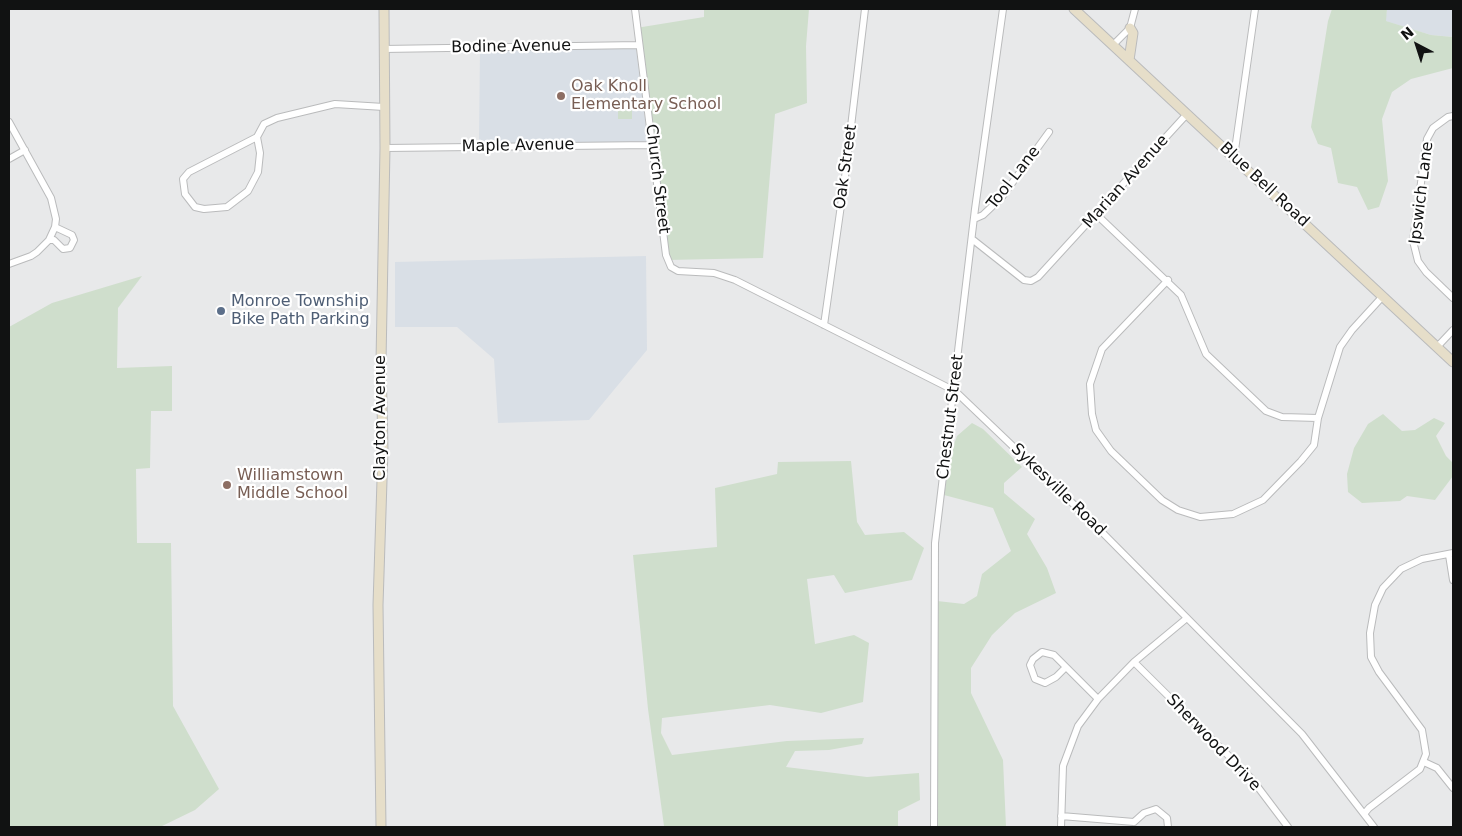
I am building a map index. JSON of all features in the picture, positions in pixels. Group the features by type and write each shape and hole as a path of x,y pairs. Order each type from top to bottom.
{"main road":[{"name":"Clayton Avenue","path":"381,827 378,605 382,448 381,361 385,148 384,9"},
{"name":"Blue Bell Road","path":"1074,9 1453,362"},
{"path":"1129,60 1133,33 1130,28"}],"street":[{"name":"Church Street","path":"635,9 667,261"},
{"name":"Oak Street","path":"824,325 866,9"},
{"name":"Chestnut Street","path":"934,827 935,543 974,219 1003,9"},
{"path":"1114,45 1130,28 1135,9"},
{"path":"1234,158 1255,9"},
{"name":"Bodine Avenue","path":"383,49 639,45"},
{"path":"257,137 260,153 258,172 248,191 227,207 204,209 195,207 185,194 182,179 189,172 257,137 264,124 277,118 335,104 384,107"},
{"name":"Marian Avenue","path":"972,239 1018,276 1024,280 1031,281 1043,273 1187,114"},
{"name":"Ipswich Lane","path":"1453,116 1448,117 1433,128 1427,139 1413,241 1418,261 1426,272 1453,298"},
{"path":"9,122 51,198 55,212 55,227 49,240 31,256 9,264"},
{"name":"Tool Lane","path":"974,219 984,215 1002,197 1049,132"},
{"name":"Maple Avenue","path":"385,148 652,144"},
{"path":"9,159 25,150"},
{"path":"1097,215 1168,280 1181,295 1206,354 1266,411 1282,417 1318,418"},
{"path":"49,240 54,240 63,249 70,248 74,240 72,235 55,227"},
{"name":"Sykesville Road","path":"667,261 671,267 678,271 714,273 736,280 954,391 1088,518 1302,734 1374,827"},
{"path":"1168,280 1102,349 1090,384 1092,414 1096,430 1112,451 1162,500 1178,510 1200,517 1233,514 1263,500 1282,483 1314,445 1318,418 1340,348 1352,330 1383,296"},
{"path":"1437,346 1453,330"},
{"path":"1364,814 1369,808 1420,769 1426,754 1422,730 1379,672 1372,657 1370,633 1375,605 1383,588 1401,569 1422,559 1451,554 1453,580"},
{"path":"1061,827 1063,766 1078,726 1098,698 1134,662 1187,618"},
{"path":"1065,668 1056,677 1045,682 1035,678 1030,665 1033,659 1042,652 1054,655 1065,668 1098,698"},
{"name":"Sherwood Drive","path":"1134,662 1251,778 1288,827"},
{"path":"1424,762 1437,768 1453,788"},
{"path":"1061,816 1135,825 1144,813 1156,809 1166,818 1168,827"}],"shaded area":[{"path":"1387,9 1453,9 1453,37 1431,35 1385,21"},
{"name":"Oak Knoll Elementary School","path":"636,48 648,143 479,143 480,49"},
{"path":"646,256 647,350 589,420 498,423 494,359 457,327 395,327 395,262"}],"green space":[{"path":"704,9 809,9 806,46 807,103 775,114 763,258 667,260 636,28 704,17"},
{"path":"1332,9 1387,9 1386,21 1431,35 1453,37 1453,68 1411,79 1392,92 1382,119 1388,181 1379,207 1368,210 1357,187 1338,183 1331,148 1318,144 1311,127 1328,21"},
{"path":"618,110 632,110 632,119 618,119"},
{"path":"142,276 118,308 117,368 172,366 172,411 151,411 150,468 136,469 137,543 171,543 173,706 219,789 195,810 160,827 9,826 9,327 52,303"},
{"path":"1383,414 1402,431 1415,430 1434,418 1445,423 1436,436 1446,456 1453,463 1453,476 1435,500 1407,496 1400,501 1362,503 1348,492 1347,474 1354,448 1368,424"},
{"path":"972,423 983,429 1022,467 1004,483 1004,493 1035,519 1027,534 1047,568 1056,593 1015,613 992,635 971,668 971,693 1003,760 1006,827 937,827 937,601 964,604 977,596 982,574 1011,551 993,508 944,495 951,452 957,436"},
{"path":"851,461 857,522 865,535 904,532 924,548 912,580 845,593 834,575 807,579 815,644 854,635 869,643 863,702 821,713 770,705 662,718 661,733 672,755 787,741 864,738 862,744 829,750 795,751 786,767 867,777 919,773 920,800 898,811 898,827 633,827 664,826 648,709 633,555 717,547 715,488 777,474 778,462"}],"place":[{"name":"Oak Knoll Elementary School","path":"561,96"},
{"name":"Monroe Township Bike Path Parking","path":"221,311"},
{"name":"Williamstown Middle School","path":"227,485"}]}
